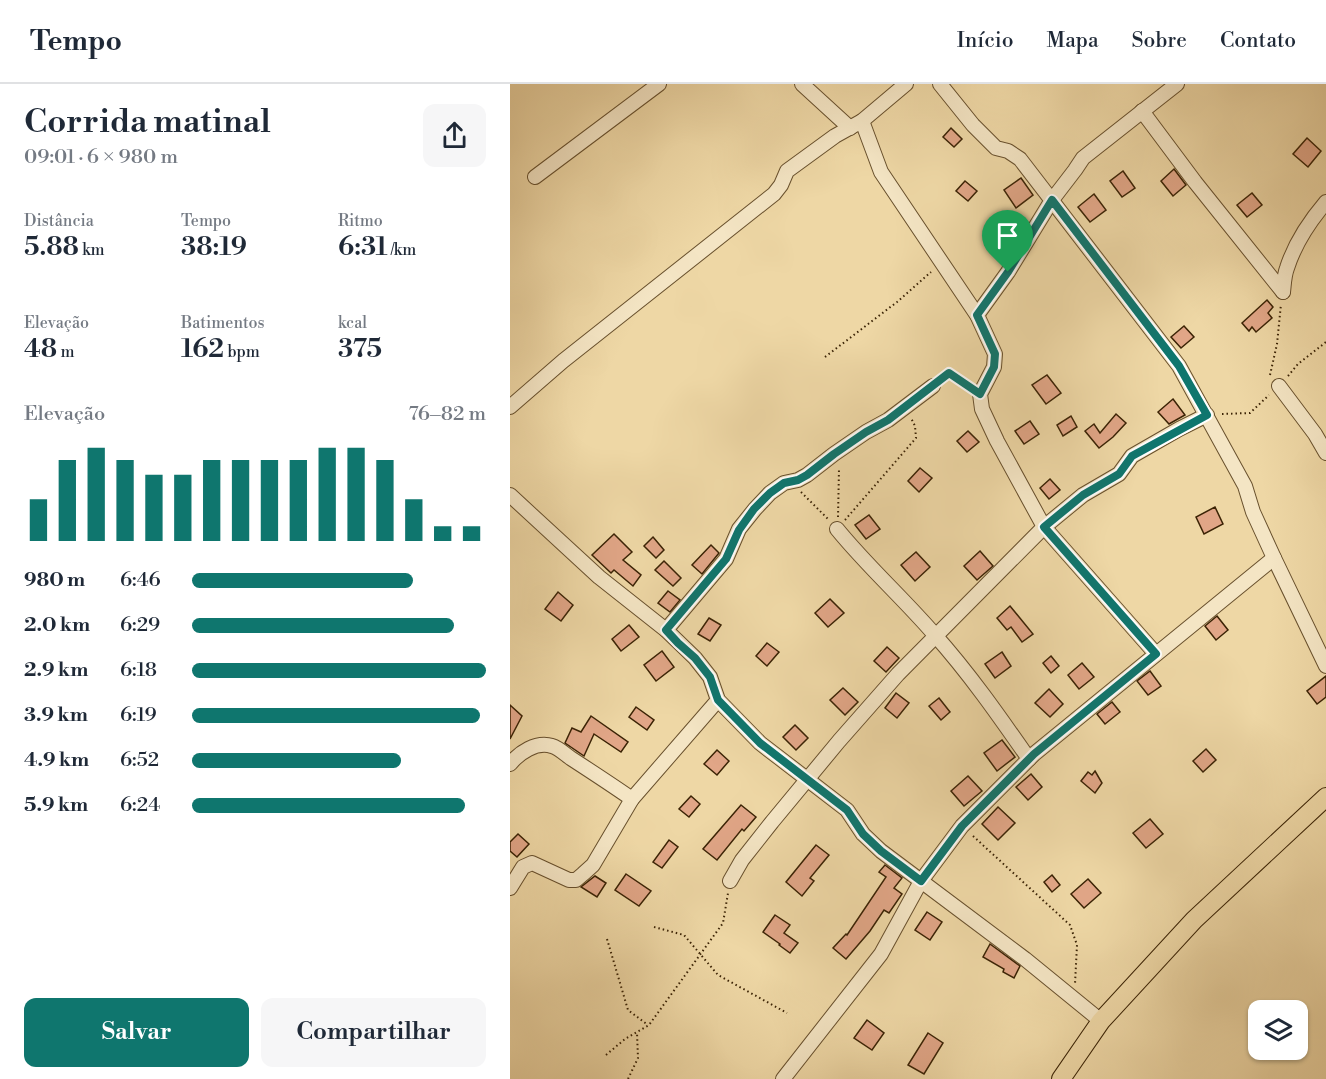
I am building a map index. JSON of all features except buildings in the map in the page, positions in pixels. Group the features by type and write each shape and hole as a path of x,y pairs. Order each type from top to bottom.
{"main road":[{"path":"1061,1079 1101,1021 1194,920 1326,797"}],"street":[{"path":"535,177 659,84"},
{"path":"802,84 856,125 881,172 977,315 995,354 994,367 980,394 982,409 1044,527 1156,654"},
{"path":"510,407 563,361 774,194 787,171 856,125 906,84"},
{"path":"940,84 996,148 1008,151 1020,159 1179,366 1245,486 1253,512 1326,666"},
{"path":"977,315 1008,272 1052,200 1083,158 1177,84"},
{"path":"1142,111 1195,182 1283,292"},
{"path":"1283,292 1286,270 1294,250 1307,225 1326,202"},
{"path":"1272,384 1316,434 1326,453"},
{"path":"666,630 726,559 739,530 754,509 770,493 784,483 807,475 866,432 888,420 933,386"},
{"path":"730,881 748,853 808,779 898,674 1044,527 1083,495 1119,474 1132,456 1207,415"},
{"path":"510,495 599,577 666,630 695,658 710,677 718,700 760,743 847,810 863,834 881,851 1101,1021"},
{"path":"837,529 936,636 993,707 1029,759"},
{"path":"783,1079 881,954 921,881 962,826 1029,759 1274,558"},
{"path":"512,879 523,867 532,863 569,880 576,880 593,865 632,799 718,700"},
{"path":"510,764 529,748 551,746 632,799"}],"path":[{"path":"825,357 897,302 942,263"},
{"path":"1265,399 1272,384 1283,292"},
{"path":"933,386 949,373 980,394"},
{"path":"837,529 916,438 915,426 906,407"},
{"path":"1207,415 1250,413"},
{"path":"837,529 840,450"},
{"path":"791,482 837,529"},
{"path":"962,826 1070,925 1077,945 1074,998"},
{"path":"606,1056 625,1039 649,1025 723,923 730,881"},
{"path":"654,927 684,935 718,975 787,1013"},
{"path":"607,939 628,1010 649,1025"},
{"path":"628,1079 638,1058 637,1032"}],"route":[{"path":"1052,200 1179,366 1207,415 1132,456 1119,474 1083,495 1044,527 1156,654 1034,754 962,826 921,881 881,851 863,834 847,810 760,743 718,700 710,677 695,658 666,630 726,559 739,530 754,509 770,493 784,483 807,475 866,432 888,420 949,373 980,394 994,367 995,354 977,315 1008,272 1052,200"}]}
